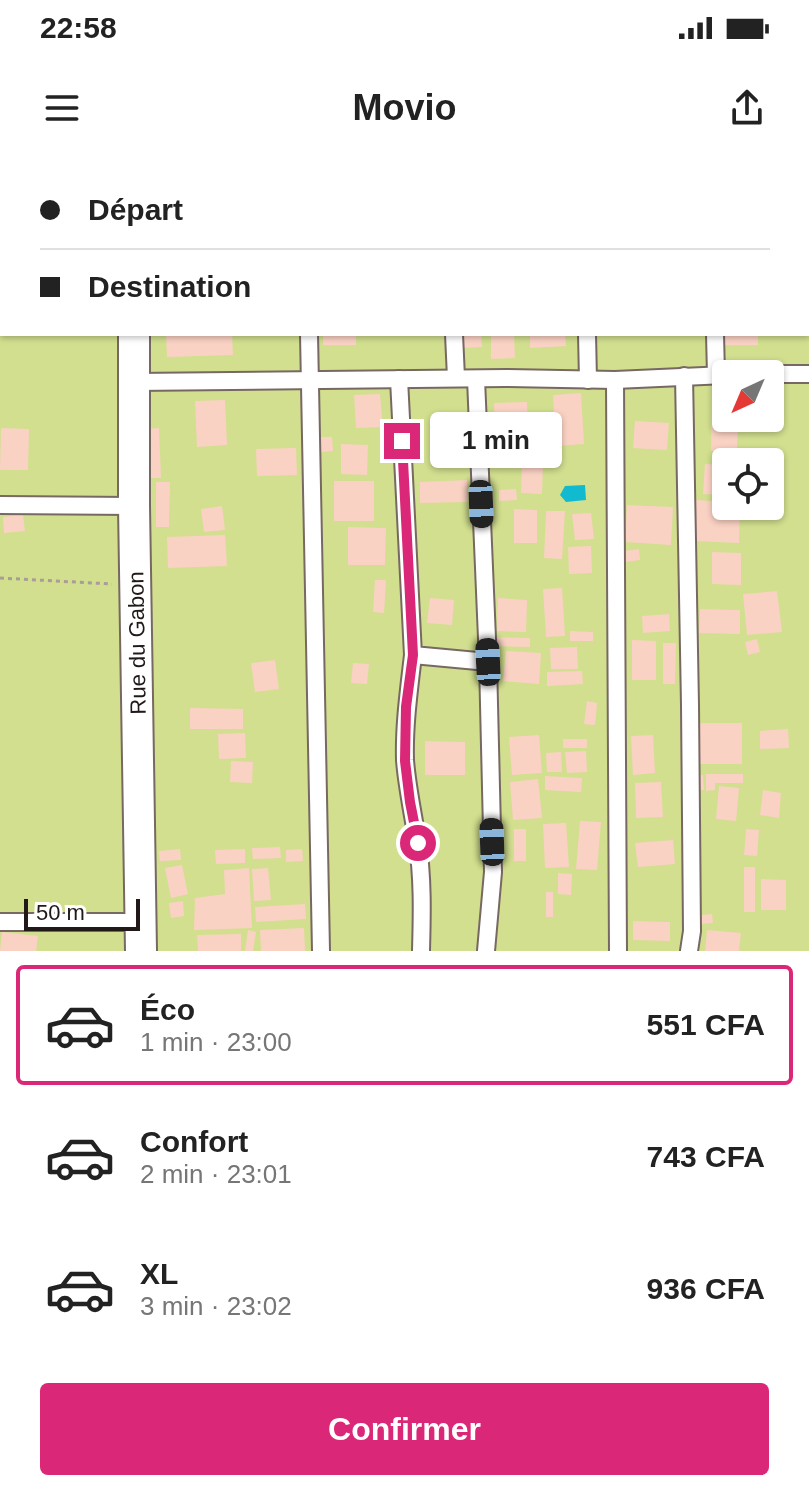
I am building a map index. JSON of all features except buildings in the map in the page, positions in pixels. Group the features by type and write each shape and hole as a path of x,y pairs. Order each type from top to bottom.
{"highway":[{"name":"Rue du Gabon","path":"134,336 141,936"}],"street":[{"path":"309,336 321,951"},
{"path":"454,336 456,378"},
{"path":"587,336 588,380"},
{"path":"715,336 719,360"},
{"path":"784,374 809,374"},
{"path":"135,382 456,378 615,380 712,375"},
{"path":"684,376 692,931 689,951"},
{"path":"399,379 413,655 406,707 405,761 418,843 421,951"},
{"path":"476,379 493,872 486,951"},
{"path":"615,380 618,951"},
{"path":"0,505 134,506"},
{"path":"413,655 488,662"},
{"path":"0,922 141,936"}],"path":[{"path":"0,578 136,585"}],"green space":[{"path":"0,336 809,336 809,951 0,951"}],"water":[{"path":"585,485 586,500 566,502 560,495 565,486"}],"route":[{"path":"402,441 413,655 406,707 405,761 418,843"}]}
